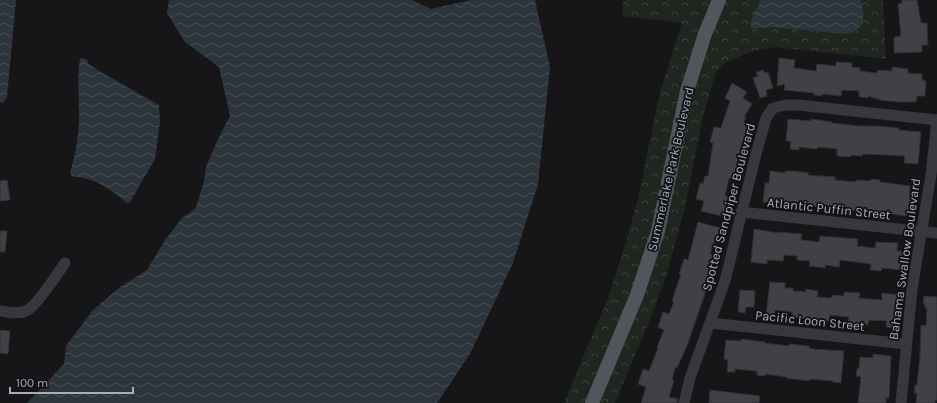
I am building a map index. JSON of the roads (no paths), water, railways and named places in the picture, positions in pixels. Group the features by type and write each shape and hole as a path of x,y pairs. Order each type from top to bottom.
{"main road":[{"name":"Summerlake Park Boulevard","path":"592,403 638,294 658,231 687,91 705,34 719,0"}],"street":[{"name":"Spotted Sandpiper Boulevard","path":"684,403 690,378 725,281 735,246 741,212 766,118 774,108 785,105 798,105 937,120"},
{"name":"Bahama Swallow Boulevard","path":"901,403 912,289 922,232 937,120"},
{"name":"Atlantic Puffin Street","path":"741,212 937,234"},
{"path":"0,311 18,313 28,310 35,304 66,263"},
{"name":"Pacific Loon Street","path":"710,323 906,344"}],"water":[{"path":"0,0 16,0 7,96 4,102 0,103"},
{"path":"169,0 412,0 431,9 471,0 535,0 550,67 538,184 513,263 470,354 437,403 27,403 64,364 66,346 93,310 120,287 147,270 165,240 183,217 196,207 204,182 206,167 230,116 219,67 185,42 167,13"},
{"path":"761,0 861,0 863,17 861,26 858,29 846,34 774,27 751,29 751,21"},
{"path":"83,58 101,72 159,105 160,121 155,159 130,202 127,203 102,185 72,176 70,173 78,133 78,84 80,59"}]}
